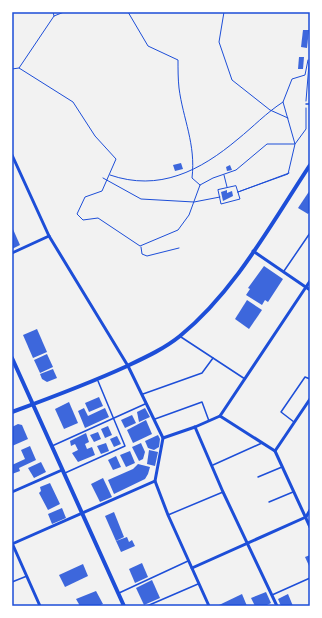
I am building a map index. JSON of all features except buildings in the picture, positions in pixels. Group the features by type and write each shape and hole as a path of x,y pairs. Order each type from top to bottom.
{"main road":[{"path":"12,412 128,366 156,352 180,336 218,299 253,251 310,165"},
{"path":"12,358 81,514 124,606"}],"street":[{"path":"12,155 49,236 128,366 154,419 162,438 155,481 168,515 209,606"},
{"path":"12,253 49,236"},
{"path":"253,251 310,290"},
{"path":"162,438 195,427 220,416 310,281"},
{"path":"275,451 310,399"},
{"path":"220,416 275,451 310,527"},
{"path":"195,427 223,492 249,544 277,606"},
{"path":"12,492 63,472"},
{"path":"40,606 12,544 155,481"},
{"path":"192,568 249,544 306,517 310,510"}],"lane":[{"path":"284,272 310,232"},
{"path":"180,336 245,379"},
{"path":"142,394 202,373 212,358"},
{"path":"294,422 281,412 305,377 310,379"},
{"path":"63,472 125,446 97,379"},
{"path":"154,419 202,402 209,421"},
{"path":"51,446 147,403"},
{"path":"212,466 262,443"},
{"path":"258,477 283,467"},
{"path":"168,515 223,492"},
{"path":"269,502 294,492"},
{"path":"119,593 189,560"},
{"path":"12,582 27,576"},
{"path":"272,595 310,578"},
{"path":"147,606 199,583"}],"path":[{"path":"53,12 54,16"},
{"path":"19,68 54,16 64,12"},
{"path":"128,12 148,46 178,60 179,88 190,130 194,168 192,178 200,186"},
{"path":"224,12 219,42 232,80 270,110 289,119"},
{"path":"109,176 122,179 154,182 175,178 202,165 224,150 270,110 282,102 292,79 305,75 310,52"},
{"path":"238,192 289,173 295,144 306,128 308,60"},
{"path":"12,69 19,68 73,102 95,136 116,159 102,191 85,197 77,214 83,220 98,218 140,246 142,254 147,256 179,248"},
{"path":"282,102 289,119 295,144"},
{"path":"140,246 178,230 189,215 200,186 213,178 236,170 267,144 295,144"},
{"path":"223,174 227,188"},
{"path":"103,178 141,199 194,202 220,197"},
{"path":"236,186 240,199 222,204 218,190 227,188 236,186"}]}
